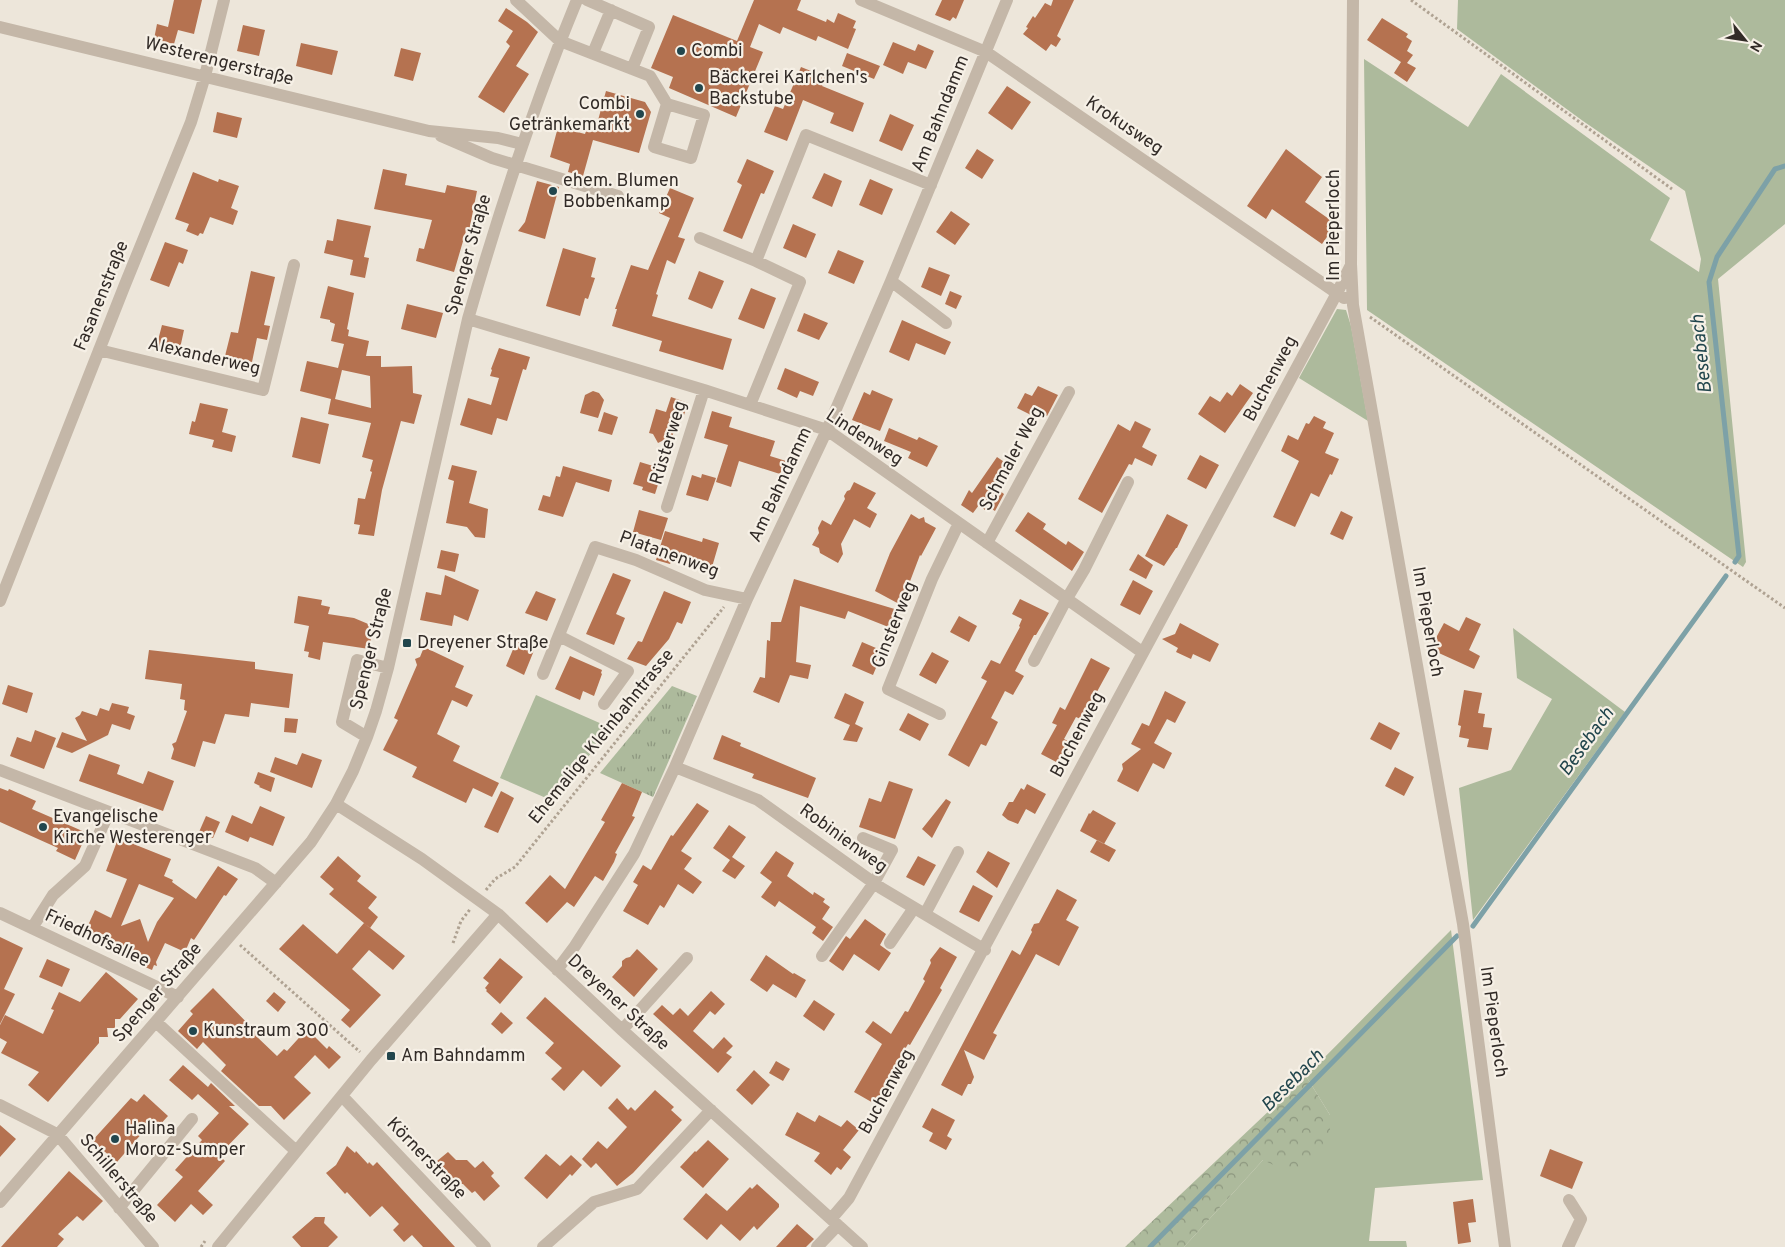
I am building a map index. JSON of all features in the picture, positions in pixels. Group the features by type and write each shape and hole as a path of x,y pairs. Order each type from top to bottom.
{"street":[{"name":"Fasanenstraße","path":"0,601 191,122 205,76 224,0"},
{"path":"516,0 560,40 650,76 667,104 704,115 691,158 654,147 667,104"},
{"name":"Spenger Straße","path":"0,1202 311,842 336,804 353,771 367,737 388,668 468,319 522,144 560,40 577,0"},
{"path":"587,0 650,27 632,69"},
{"name":"Krokusweg","path":"861,0 986,52 1353,305"},
{"name":"Am Bahndamm","path":"557,970 575,946 634,854 675,767 746,599 827,430 932,185 1007,0"},
{"name":"Im Pieperloch","path":"1353,0 1351,264 1353,305 1463,924 1505,1247"},
{"path":"593,54 611,10"},
{"name":"Westerengerstraße","path":"0,28 429,131 498,138 522,144"},
{"name":"Westerengerstraße","path":"429,131 492,158 618,196"},
{"path":"756,261 806,135 932,185"},
{"path":"700,238 756,261 800,282 750,405"},
{"name":"Buchenweg","path":"817,1247 849,1198 985,950 1142,652 1351,264"},
{"name":"Alexanderweg","path":"99,350 264,390 294,266"},
{"path":"891,281 946,323"},
{"name":"Lindenweg","path":"468,319 704,390 827,430 1142,652"},
{"name":"Rüsterweg","path":"667,507 704,390"},
{"name":"Schmaler Weg","path":"987,543 1069,392"},
{"path":"1034,661 1084,570 1128,482"},
{"name":"Ginsterweg","path":"940,714 888,689 932,578 959,523"},
{"name":"Platanenweg","path":"543,674 595,547 636,560 704,590 746,599"},
{"path":"559,636 628,671 604,704"},
{"path":"367,737 342,722 357,660 388,668"},
{"name":"Robinienweg","path":"675,767 758,800 874,883 985,950"},
{"path":"0,770 255,868 276,883"},
{"name":"Dreyener Straße","path":"336,804 422,859 498,914 622,1030 862,1247"},
{"path":"32,928 53,896 85,866 109,812"},
{"path":"822,956 874,883 892,850 863,838"},
{"path":"925,914 958,852"},
{"path":"890,943 914,908"},
{"name":"Friedhofsallee","path":"0,913 178,997"},
{"path":"218,1247 371,1060 498,914"},
{"path":"622,1030 687,958"},
{"path":"156,1022 296,1151"},
{"name":"Körnerstraße","path":"342,1096 485,1247"},
{"path":"0,1105 57,1134"},
{"path":"543,1247 594,1202 637,1189 711,1110"},
{"path":"119,1208 192,1119"},
{"name":"Schillerstraße","path":"57,1134 153,1247"},
{"path":"1568,1247 1581,1219 1569,1200"}],"path":[{"path":"1411,0 1672,189"},
{"path":"1353,305 1785,608"},
{"name":"Ehemalige Kleinbahntrasse","path":"486,890 495,880 515,867 733,595"},
{"path":"230,936 359,1052 371,1060"}],"green space":[{"path":"1458,0 1785,0 1785,224 1718,279 1746,562 1743,567 1367,310 1364,59 1468,127 1501,74 1670,198 1650,240 1699,272 1701,259 1685,191 1583,121 1457,29"},
{"path":"1337,309 1346,310 1351,326 1368,421 1299,378"},
{"path":"1513,628 1625,712 1473,920 1459,788 1511,770 1552,699 1517,678"},
{"path":"672,686 697,696 653,797 600,773"},
{"path":"536,695 611,728 553,801 500,778"},
{"path":"1451,930 1483,1180 1375,1188 1369,1241 1406,1241 1407,1247 1184,1247 1263,1160 1330,1115 1306,1076"},
{"path":"1306,1076 1330,1115 1330,1148 1299,1177 1263,1160 1184,1247 1125,1247"}],"building":[{"path":"174,0 202,0 194,34 178,30 174,44 154,39 157,24 168,27"},
{"path":"754,0 801,0 797,10 826,22 827,19 834,23 838,13 856,21 853,28 856,29 848,49 818,36 816,41 783,27 780,34 759,24 750,47 763,52 736,117 669,88 673,77 651,68 673,15 737,41"},
{"path":"942,0 964,0 956,19 953,17 950,21 935,15"},
{"path":"1053,0 1074,0 1057,36 1061,39 1056,47 1051,44 1046,51 1023,34 1033,16 1035,18 1045,3 1051,6"},
{"path":"506,8 538,32 516,66 529,74 504,113 478,97 510,46 506,42 513,31 498,21"},
{"path":"1382,18 1408,34 1406,37 1412,41 1407,51 1413,55 1407,63 1416,68 1407,82 1394,73 1401,62 1367,40"},
{"path":"243,25 265,30 259,56 237,51"},
{"path":"893,42 915,51 918,44 934,51 926,69 908,62 903,74 883,65"},
{"path":"301,43 338,51 332,75 296,66"},
{"path":"401,48 421,53 413,81 394,76"},
{"path":"847,53 880,66 874,79 842,66"},
{"path":"801,67 826,77 822,86 864,103 853,132 830,123 834,113 803,100 787,141 764,132 775,106 783,109"},
{"path":"1007,86 1031,102 1012,130 988,113"},
{"path":"606,91 645,102 651,112 639,153 593,140 583,176 568,172 570,164 550,157 558,127 585,134 589,122 597,124"},
{"path":"217,112 242,118 237,138 213,132"},
{"path":"890,114 914,125 902,151 879,141"},
{"path":"977,149 994,160 982,179 965,168"},
{"path":"1286,149 1322,177 1305,202 1336,224 1322,244 1272,209 1266,219 1247,206"},
{"path":"747,159 774,171 764,194 761,193 742,239 723,231 742,185 737,182"},
{"path":"383,169 407,174 405,185 445,193 447,185 477,191 469,231 466,231 454,272 416,261 419,248 424,249 432,220 374,209"},
{"path":"193,172 218,182 219,179 239,186 231,208 238,211 233,225 210,217 203,234 200,233 198,236 186,231 189,224 175,219"},
{"path":"824,173 842,181 832,207 812,198"},
{"path":"870,179 893,189 882,215 859,205"},
{"path":"537,181 559,187 545,239 518,231 525,222"},
{"path":"670,188 694,198 678,237 685,239 675,264 667,260 656,294 658,295 652,316 732,339 723,370 659,351 662,341 612,326 617,309 615,309 631,265 648,270 670,218 659,213"},
{"path":"951,211 970,224 955,245 936,232"},
{"path":"337,219 371,226 364,257 369,258 365,278 350,275 353,260 324,253 327,240 333,241"},
{"path":"793,224 816,234 806,258 783,248"},
{"path":"165,242 188,250 183,264 179,262 169,287 150,280"},
{"path":"563,248 596,258 591,277 595,278 588,299 585,298 580,316 546,306"},
{"path":"838,250 864,261 854,284 828,273"},
{"path":"929,267 950,275 941,296 921,287"},
{"path":"251,271 275,277 264,325 270,326 267,340 257,338 252,362 225,356 231,332 238,333"},
{"path":"699,271 724,281 712,309 688,299"},
{"path":"328,286 354,293 347,329 349,330 348,336 369,341 366,356 381,356 381,367 412,366 413,393 422,395 414,424 401,421 382,490 374,536 358,534 360,525 354,524 358,498 365,499 372,472 370,471 373,460 362,457 371,423 328,414 331,399 300,391 307,361 338,368 344,344 331,341 335,324 330,322 330,320 320,318","holes":["342,370 370,376 371,408 335,399"]},
{"path":"751,288 776,298 764,329 738,319"},
{"path":"950,291 962,296 956,309 945,304"},
{"path":"407,304 443,313 436,338 401,329"},
{"path":"804,313 828,323 819,340 797,331"},
{"path":"902,320 951,342 945,355 916,343 909,361 889,352"},
{"path":"162,325 184,330 179,353 156,348"},
{"path":"499,348 530,357 526,370 523,369 507,421 497,418 492,435 460,425 468,398 491,405 499,378 490,376"},
{"path":"785,368 819,382 813,396 800,391 797,398 777,389"},
{"path":"1240,384 1253,393 1225,433 1198,414 1210,396 1220,402 1227,392 1232,396"},
{"path":"1038,386 1058,395 1047,416 1038,412 1035,417 1017,408 1025,393 1032,396"},
{"path":"872,390 893,399 880,431 852,420 864,392 870,395"},
{"path":"593,391 599,393 604,400 598,418 580,413 585,395"},
{"path":"671,397 688,403 683,418 679,416 671,440 668,438 658,443 653,434 649,433 656,409 666,412"},
{"path":"200,403 228,409 222,432 236,436 232,452 212,447 214,440 189,434 192,421 195,422"},
{"path":"712,411 732,417 729,427 775,441 770,456 786,461 780,474 739,461 731,487 716,482 728,445 704,438"},
{"path":"604,412 618,417 612,435 598,431"},
{"path":"1314,416 1326,422 1323,428 1334,433 1325,453 1339,459 1319,497 1311,493 1295,527 1273,517 1299,461 1281,451 1288,435 1298,440 1306,423 1309,424"},
{"path":"301,417 329,424 320,464 292,457"},
{"path":"1135,421 1151,429 1142,447 1157,455 1152,466 1135,458 1132,465 1129,464 1102,513 1078,499 1118,424 1130,431"},
{"path":"889,428 917,440 919,437 938,446 927,467 908,458 911,452 884,441"},
{"path":"1200,455 1219,465 1206,489 1187,479"},
{"path":"997,457 1013,468 1005,479 1001,477 995,487 1004,494 995,511 987,506 985,510 979,505 973,513 961,505 969,490 972,493"},
{"path":"640,462 663,469 655,494 642,490 643,487 633,484"},
{"path":"452,465 477,471 469,503 488,509 485,538 475,537 467,527 446,523 454,481 448,479"},
{"path":"563,466 612,480 609,492 576,482 563,517 538,510 543,495 550,497 556,476 560,477"},
{"path":"702,474 716,478 708,501 686,495 692,475 701,478"},
{"path":"854,482 876,493 867,508 877,514 870,528 854,519 841,544 843,554 838,563 820,553 819,548 812,545 819,533 818,528 822,520 831,525 845,499 844,496"},
{"path":"639,510 668,518 661,540 633,532"},
{"path":"1341,511 1353,517 1343,540 1330,534"},
{"path":"1028,512 1046,524 1043,529 1066,545 1068,541 1084,552 1072,571 1015,531"},
{"path":"911,514 919,519 924,517 925,522 936,528 920,555 901,605 875,591 890,553"},
{"path":"1167,514 1188,525 1177,548 1164,566 1145,556"},
{"path":"665,531 702,542 703,538 719,543 712,567 696,562 695,566 672,560 670,564 656,560"},
{"path":"441,550 459,554 455,572 437,568"},
{"path":"1138,554 1153,565 1146,579 1129,570"},
{"path":"613,573 631,580 616,614 625,618 614,645 586,634"},
{"path":"445,575 479,590 468,621 454,615 452,626 420,620 426,592 441,595"},
{"path":"794,579 898,610 891,628 848,611 845,619 800,606 796,662 811,665 808,679 790,675 779,703 753,692 760,677 765,678 767,640 770,641 771,622 781,622"},
{"path":"1133,580 1153,591 1140,615 1120,605"},
{"path":"536,591 556,599 547,621 525,613"},
{"path":"664,591 691,602 682,624 677,622 669,639 646,666 627,659 638,641 642,642"},
{"path":"298,596 322,600 321,605 330,607 328,614 354,618 373,626 369,649 323,642 320,660 308,657 309,652 304,651 309,626 294,623"},
{"path":"1020,599 1049,613 1036,635 1034,635 1015,671 1024,676 1013,695 1005,691 991,718 998,722 986,746 981,744 969,767 948,755 987,681 981,678 991,660 1000,664 1020,627 1022,619 1012,614"},
{"path":"959,616 977,626 969,642 950,632"},
{"path":"1466,617 1481,624 1469,650 1480,656 1474,669 1430,649 1444,623 1459,631"},
{"path":"1180,623 1219,644 1210,662 1193,654 1191,659 1176,652 1178,648 1162,639 1175,634"},
{"path":"517,640 535,648 524,675 506,666"},
{"path":"862,642 883,651 873,675 852,666"},
{"path":"424,647 464,666 455,687 473,695 467,707 452,700 437,734 460,746 453,761 499,783 492,797 473,788 466,803 412,777 417,767 383,750 398,720 394,718 417,665 415,659 420,657"},
{"path":"149,650 255,662 255,669 293,674 289,708 251,703 249,717 225,714 215,744 203,741 195,767 171,759 174,749 172,744 176,742 187,711 184,710 185,700 180,699 182,684 145,679"},
{"path":"932,652 949,661 936,684 919,675"},
{"path":"570,656 602,670 594,696 583,691 580,700 555,689"},
{"path":"1091,658 1110,668 1093,699 1096,700 1085,721 1076,717 1064,739 1073,744 1062,765 1041,754 1057,725 1052,723 1060,707 1065,710"},
{"path":"8,685 33,693 27,713 2,704"},
{"path":"1464,690 1482,693 1478,713 1485,714 1483,727 1492,728 1488,750 1467,747 1469,739 1459,737 1461,726 1458,725"},
{"path":"1165,691 1186,702 1175,723 1167,719 1154,743 1172,753 1164,769 1153,763 1138,792 1117,781 1123,769 1122,764 1141,749 1131,744 1142,723 1149,726"},
{"path":"845,693 864,702 855,724 863,728 857,742 843,740 850,725 834,718"},
{"path":"112,703 129,707 127,713 135,716 130,730 112,724 108,735 72,753 56,747 62,732 87,741 75,718 82,711 97,716 100,708 109,711"},
{"path":"908,713 929,724 920,741 899,730"},
{"path":"285,718 298,719 296,733 284,732"},
{"path":"1379,722 1400,733 1391,750 1370,739"},
{"path":"35,730 56,738 44,769 10,756 17,737 31,742"},
{"path":"722,735 741,743 740,746 816,778 808,798 752,778 754,774 713,759"},
{"path":"302,753 322,760 312,788 270,772 275,757 297,765"},
{"path":"89,754 120,765 117,774 143,784 148,771 174,781 163,811 79,781"},
{"path":"1395,767 1414,777 1404,796 1385,786"},
{"path":"258,772 275,778 271,792 254,783"},
{"path":"889,781 913,789 895,839 859,827 869,798 881,802"},
{"path":"622,783 642,792 632,816 635,817 615,853 617,854 614,862 603,881 595,876 574,907 567,902 547,923 525,903 550,875 565,889 605,822 601,820"},
{"path":"1027,784 1046,794 1035,814 1026,809 1018,824 1002,815 1009,802 1013,802 1021,788 1024,790"},
{"name":"Evangelische Kirche Westerenger","path":"0,788 8,791 9,789 36,801 32,809 87,833 75,860 56,851 58,848 0,822"},
{"path":"501,791 514,798 498,833 484,827"},
{"path":"946,799 951,802 932,838 922,829"},
{"path":"697,803 709,811 681,851 692,858 684,869 702,882 693,894 678,884 664,908 660,905 648,925 623,911 638,885 633,882 643,865 651,870 671,835 673,836"},
{"path":"260,806 285,817 273,846 250,837 248,842 225,832 232,815 252,824"},
{"path":"1093,810 1116,823 1104,844 1080,831 1089,813"},
{"path":"206,816 220,822 213,838 199,832"},
{"path":"729,825 746,837 732,857 745,866 735,879 722,871 730,860 713,848"},
{"path":"119,836 171,859 164,876 173,880 172,882 196,899 218,866 238,879 226,896 224,895 194,940 191,938 185,952 165,943 156,962 157,966 154,965 152,970 138,964 140,958 85,932 95,910 111,918 127,879 106,871","holes":["139,884 174,898 157,922 148,942 140,919 121,926"]},
{"path":"1097,840 1116,850 1109,862 1090,852"},
{"path":"776,851 794,863 787,876 813,895 814,892 825,899 823,902 830,907 822,919 833,927 823,941 812,933 816,927 779,901 775,907 761,897 772,882 760,873"},
{"path":"988,851 1010,863 997,888 976,872"},
{"path":"338,856 361,876 357,881 377,897 368,908 378,917 370,928 329,894 334,889 320,877"},
{"path":"918,856 936,865 924,886 906,877"},
{"path":"973,885 993,896 979,922 959,912"},
{"path":"1057,889 1077,900 1066,920 1079,927 1059,966 1036,954 993,1033 997,1035 984,1060 964,1050 974,1077 962,1096 941,1085 1012,950 1020,955 1034,924 1039,923"},
{"path":"865,919 886,934 880,945 891,953 879,971 854,954 843,971 829,961 846,936 850,939"},
{"path":"364,923 405,956 393,970 369,950 352,969 381,995 350,1028 341,1020 350,1010 279,949 303,924 337,954"},
{"path":"0,937 23,948 4,989 15,994 0,1024"},
{"path":"940,947 957,957 940,988 942,990 888,1078 875,1104 854,1092 882,1044 865,1032 873,1021 891,1034 905,1011 908,1012 925,981 923,979 931,963 930,960"},
{"path":"637,949 658,969 634,997 612,977 622,966 622,961 630,957"},
{"path":"766,955 793,974 806,980 796,998 773,984 767,992 750,980"},
{"path":"500,958 523,977 500,1004 486,991 485,988 489,983 483,978"},
{"path":"47,959 70,969 62,987 39,977"},
{"path":"106,972 138,999 120,1019 115,1019 115,1028 107,1028 108,1037 99,1037 99,1043 48,1102 28,1085 39,1072 1,1053 7,1042 0,1038 0,1025 5,1015 43,1034 54,1010 51,1009 59,992 80,1002"},
{"path":"213,988 257,1033 255,1035 277,1056 284,1049 287,1051 307,1029 327,1049 329,1046 341,1057 329,1069 315,1055 294,1077 311,1093 284,1120 271,1106 259,1106 221,1071 226,1065 203,1042 197,1049 178,1031 193,1014 190,1011"},
{"path":"711,991 725,1004 715,1015 710,1011 693,1031 713,1049 724,1037 733,1046 726,1053 732,1057 718,1073 653,1014 662,1005 673,1015 680,1008 688,1016"},
{"path":"274,992 286,1002 278,1012 266,1001"},
{"path":"545,997 621,1066 601,1087 583,1070 564,1091 551,1079 562,1068 545,1053 554,1043 526,1018"},
{"path":"814,1000 835,1014 824,1031 803,1016"},
{"path":"501,1012 513,1023 502,1034 491,1024"},
{"path":"776,1061 790,1069 783,1081 769,1073"},
{"path":"183,1065 208,1087 211,1083 235,1106 229,1106 249,1124 219,1155 225,1161 198,1191 213,1205 203,1215 191,1204 175,1222 157,1205 183,1177 175,1170 202,1140 198,1136 219,1113 198,1094 192,1100 169,1080"},
{"path":"754,1070 770,1085 752,1105 736,1090"},
{"path":"655,1090 674,1107 671,1110 682,1120 633,1173 617,1186 596,1163 591,1168 582,1159 598,1141 607,1149 627,1127 608,1108 617,1098 628,1110 631,1107 635,1111"},
{"path":"144,1094 168,1116 156,1129 150,1124 117,1162 92,1141 131,1098 137,1102"},
{"path":"932,1108 955,1120 947,1136 952,1139 946,1150 929,1141 933,1133 922,1127"},
{"path":"797,1112 815,1122 819,1115 841,1127 847,1120 859,1130 843,1150 851,1157 841,1170 837,1167 831,1175 814,1161 820,1153 785,1135"},
{"path":"0,1125 16,1139 0,1157"},
{"path":"708,1140 729,1159 703,1188 680,1167"},
{"path":"347,1146 355,1153 356,1151 368,1164 369,1162 373,1166 377,1162 455,1247 423,1247 412,1235 404,1242 393,1230 399,1224 382,1206 370,1217 347,1192 345,1194 326,1173 336,1165"},
{"path":"1550,1149 1583,1162 1572,1189 1540,1176"},
{"path":"448,1152 456,1160 467,1160 475,1168 483,1161 494,1173 491,1176 500,1186 484,1201 475,1191 472,1193 463,1184 458,1184 437,1161"},
{"path":"546,1154 560,1166 571,1155 582,1165 572,1176 570,1174 547,1199 524,1178"},
{"path":"69,1171 103,1201 83,1221 77,1216 58,1234 64,1239 57,1247 1,1247"},
{"path":"757,1184 779,1204 779,1207 757,1230 754,1226 740,1241 721,1224 707,1240 683,1219 706,1193 727,1211 750,1187 752,1189"},
{"path":"1473,1199 1476,1222 1468,1223 1471,1242 1458,1244 1453,1202"},
{"path":"315,1217 325,1217 324,1223 338,1237 328,1247 301,1247 292,1237"},
{"path":"797,1224 814,1239 806,1247 776,1247"}],"waterway":[{"name":"Besebach","path":"1735,562 1739,556 1709,282 1717,257 1775,169 1785,166"},
{"name":"Besebach","path":"1473,926 1726,576"},
{"name":"Besebach","path":"1150,1247 1457,936"}],"place":[{"name":"Combi","path":"681,51"},
{"name":"Bäckerei Karlchen's Backstube","path":"699,88"},
{"name":"Combi Getränkemarkt","path":"640,114"},
{"name":"ehem. Blumen Bobbenkamp","path":"553,191"},
{"name":"Dreyener Straße","path":"407,643"},
{"name":"Evangelische Kirche Westerenger","path":"43,827"},
{"name":"Kunstraum 300","path":"193,1031"},
{"name":"Am Bahndamm","path":"391,1056"},
{"name":"Halina Moroz-Sumper","path":"115,1139"}]}
